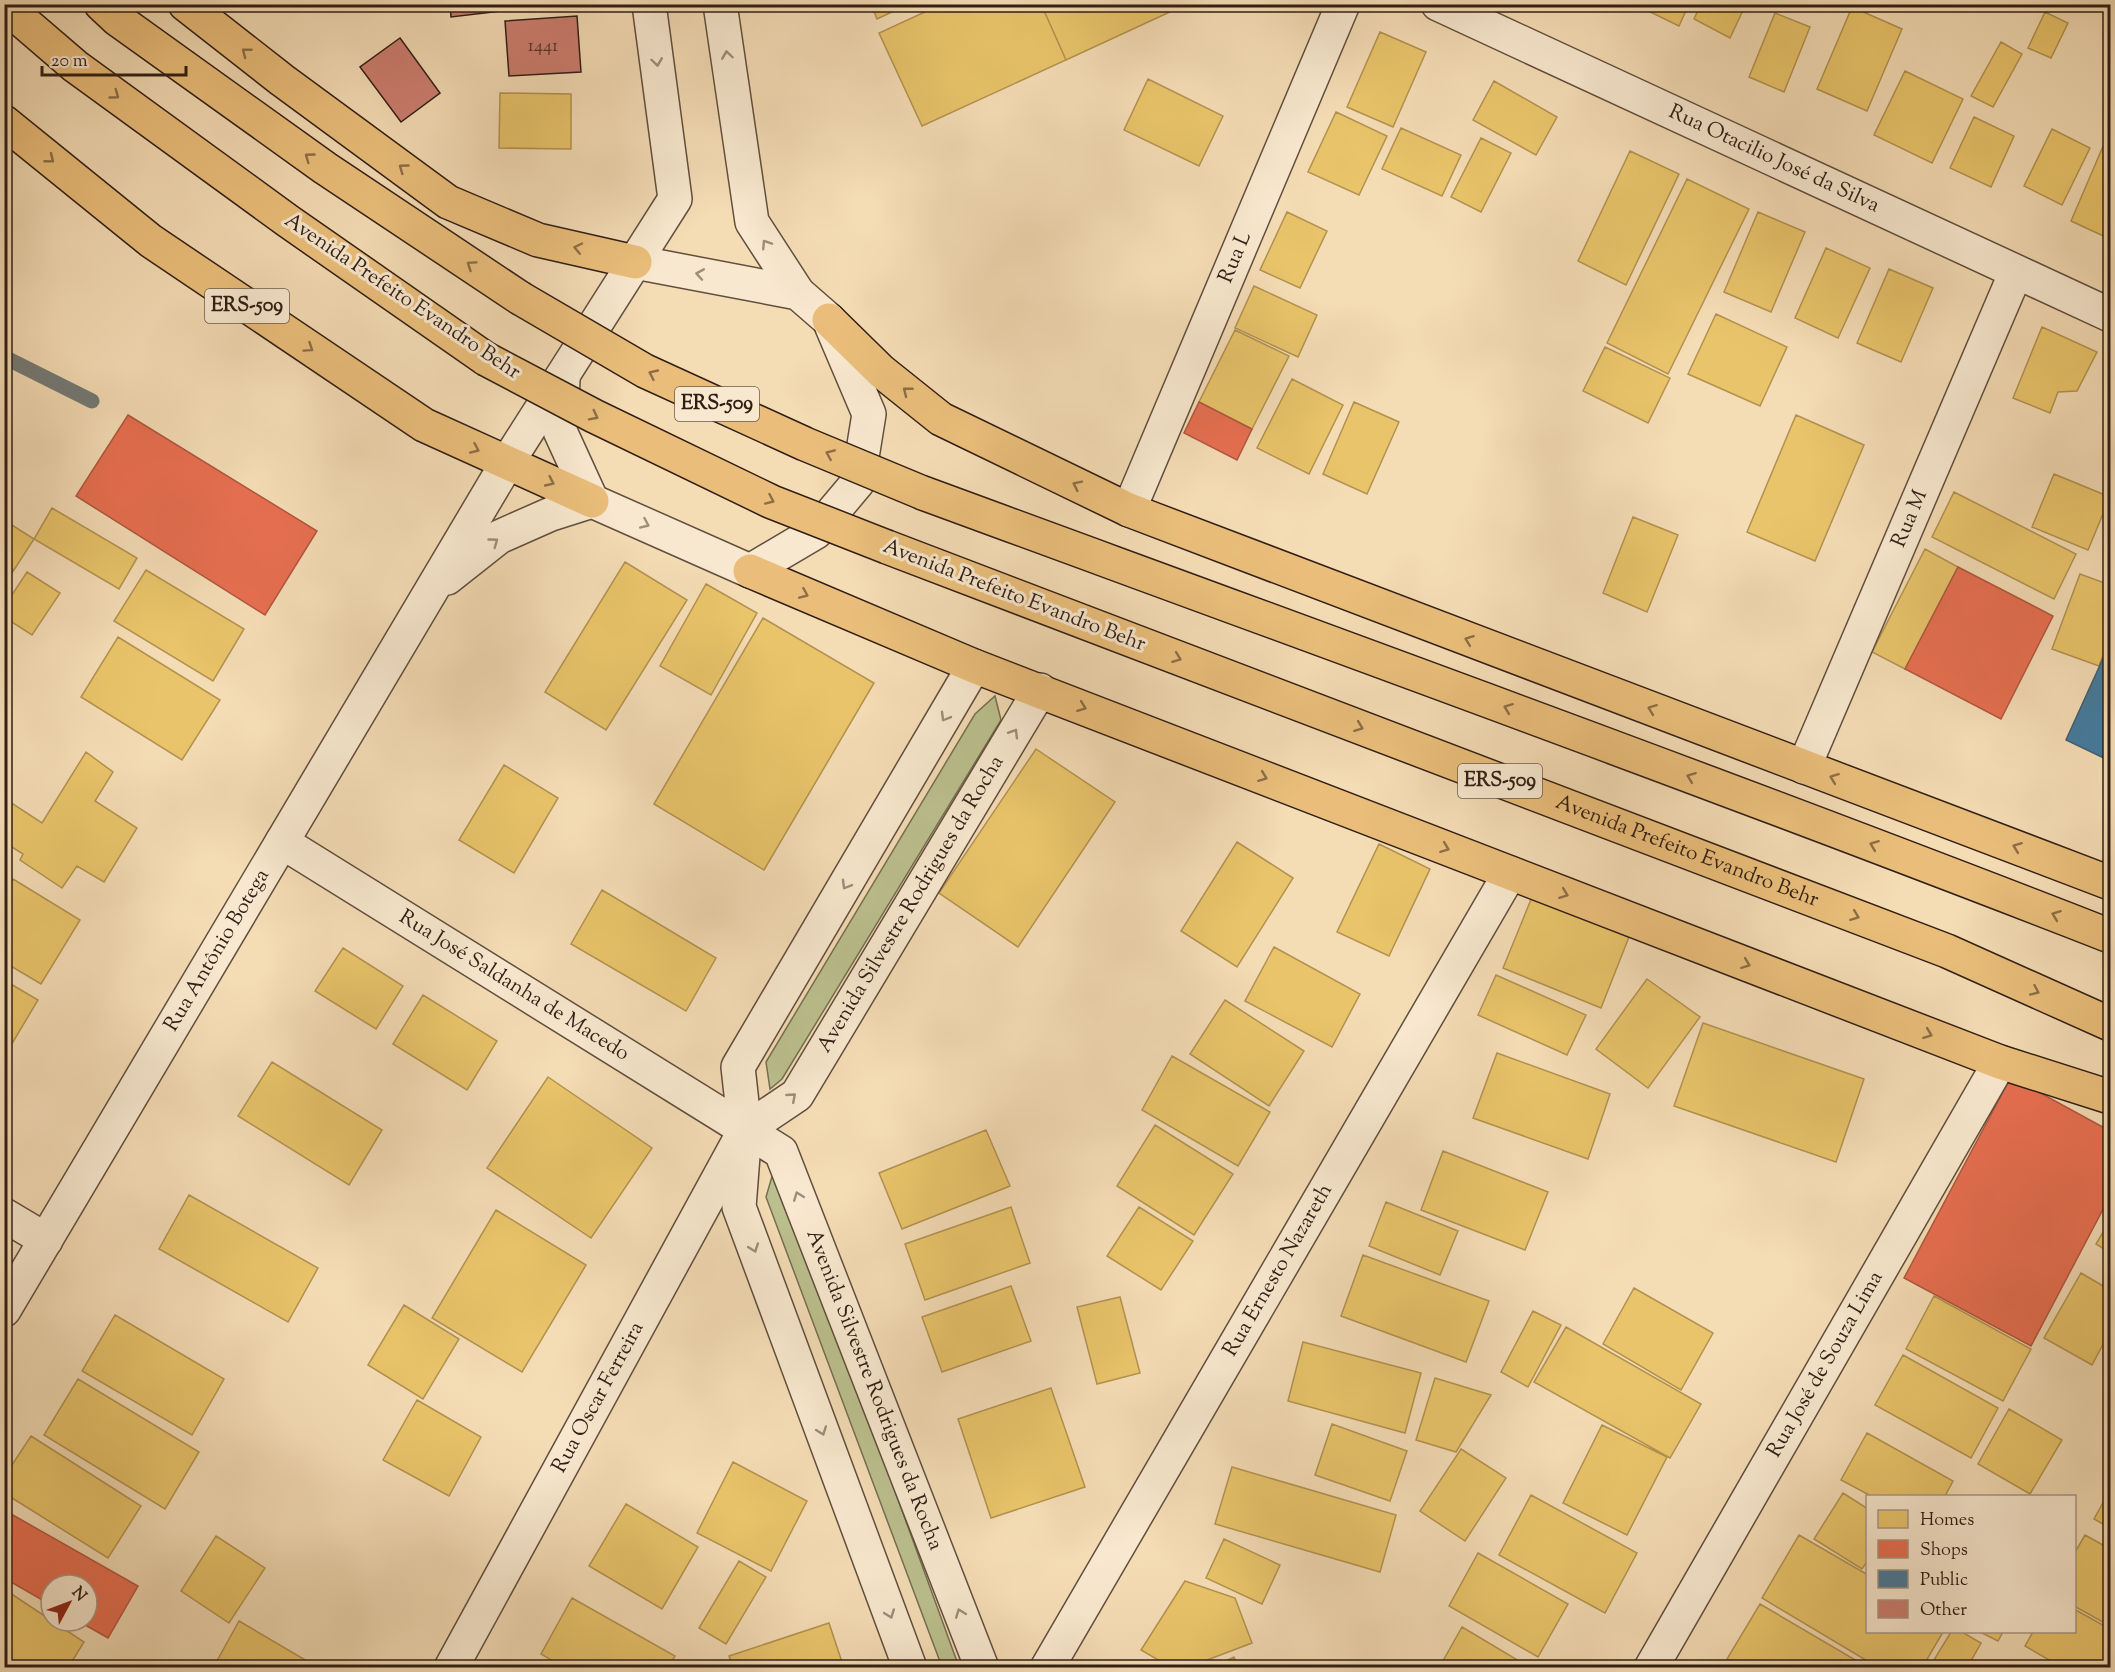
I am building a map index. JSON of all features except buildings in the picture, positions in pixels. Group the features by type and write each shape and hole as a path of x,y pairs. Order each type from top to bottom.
{"highway":[{"name":"ERS-509","path":"101,4 117,19 325,168 520,298 645,371 805,444 923,493 1484,699 2110,936"},
{"path":"185,4 282,80 448,202 538,240 635,262"},
{"name":"Avenida Prefeito Evandro Behr","path":"4,5 75,66 288,221 486,359 594,416 772,502 1936,947 2110,1024"},
{"name":"ERS-509","path":"4,122 152,241 424,425 592,501"},
{"path":"829,320 881,371 941,419 1129,510 2110,883"},
{"name":"ERS-509","path":"750,571 974,666 2000,1062 2110,1097"}],"street":[{"name":"Rua Antônio Botega","path":"4,1310 507,463 675,200 649,4"},
{"path":"720,4 752,222 798,292 829,320 869,414 858,482 816,532 750,571"},
{"name":"Rua L","path":"1129,510 1343,4"},
{"name":"Rua Otacilio José da Silva","path":"1438,4 2110,315"},
{"path":"635,262 798,292"},
{"name":"Rua M","path":"1804,766 2016,272"},
{"path":"564,375 560,431 592,501"},
{"name":"Rua Antônio Botega","path":"431,591 500,537 551,514 592,501"},
{"name":"ERS-509","path":"592,501 750,571"},
{"path":"910,1668 739,1207 744,1130 738,1067 974,666"},
{"name":"Avenida Silvestre Rodrigues da Rocha","path":"982,1668 781,1152 744,1130 797,1095 1040,690"},
{"name":"Rua José Saldanha de Macedo","path":"282,842 744,1130"},
{"name":"Rua Ernesto Nazareth","path":"1047,1668 1510,873"},
{"name":"Rua José de Souza Lima","path":"1651,1668 2000,1062"},
{"name":"Rua Oscar Ferreira","path":"451,1668 744,1130"},
{"path":"4,1215 46,1240"}],"green space":[{"path":"995,696 1001,720 782,1079 770,1089 766,1062 975,714"},
{"path":"773,1173 788,1197 959,1667 942,1667 766,1197"}],"waterway":[{"path":"4,357 92,401"}]}
